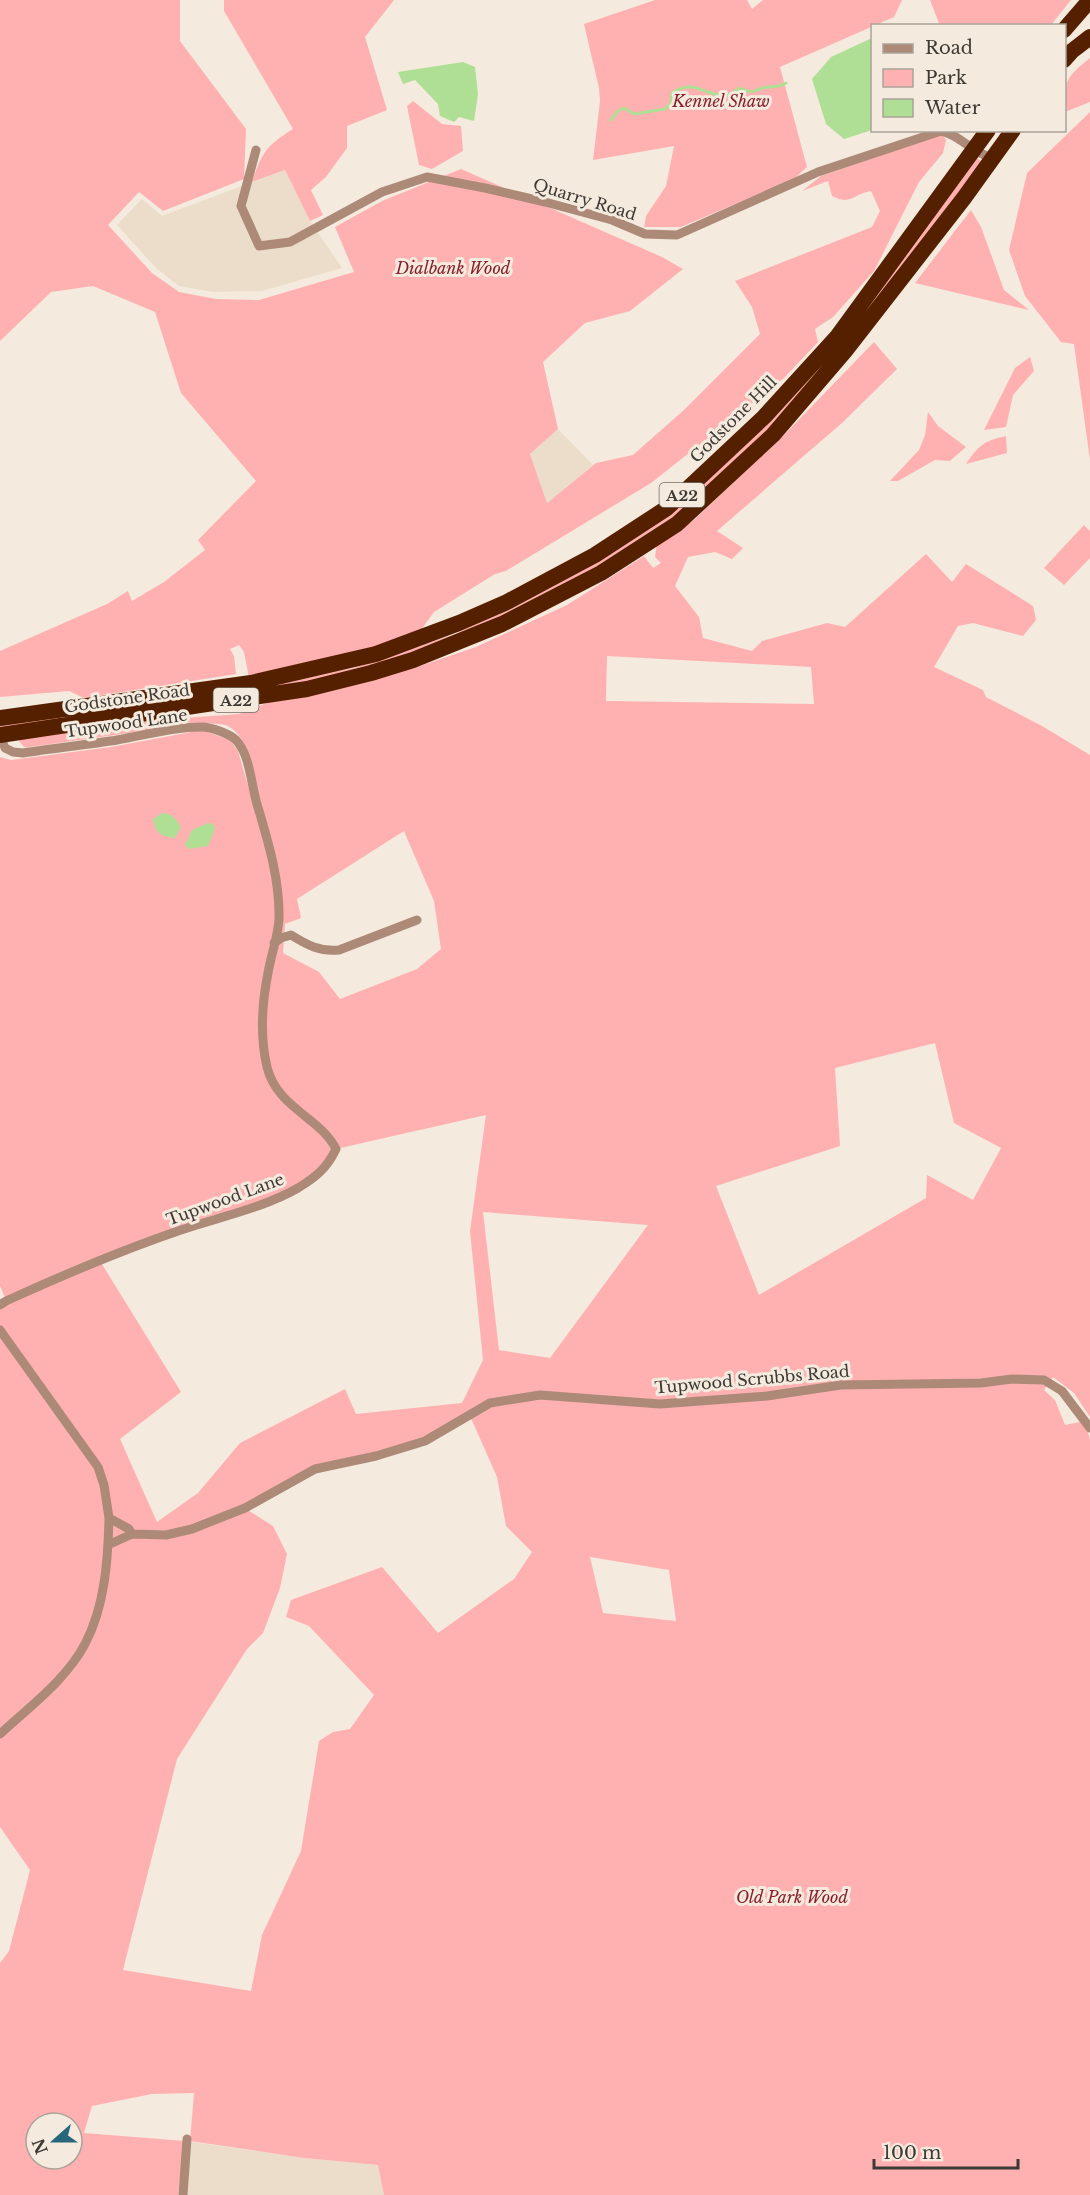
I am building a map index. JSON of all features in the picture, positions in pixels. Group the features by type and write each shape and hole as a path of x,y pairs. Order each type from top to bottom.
{"highway":[{"path":"1066,29 1090,0"},
{"path":"1066,59 1090,37"},
{"name":"Godstone Hill","path":"422,637 516,597 595,555 667,508 764,417 837,337 987,132"},
{"name":"A22","path":"993,158 1012,132"},
{"name":"Godstone Road","path":"0,735 308,689 412,660 466,639 502,624 601,573 677,524 773,435 844,351 993,158"},
{"name":"Godstone Road","path":"0,718 251,683 376,654 422,637"}],"street":[{"name":"Quarry Road","path":"256,150 241,206 259,246 290,242 382,192 428,177 545,202 612,220 645,234 677,235 818,172 938,132"},
{"name":"Quarry Road","path":"946,132 951,133 984,156 993,158"},
{"name":"Tupwood Lane","path":"0,735 5,748 23,753 119,740 160,730 205,727 234,737 243,749 252,790 272,854 279,920 266,982 263,1022 268,1070 274,1084 293,1108 330,1137 336,1149 326,1168 298,1187 268,1202 178,1231 66,1273 0,1305"},
{"path":"274,943 280,938 291,935 309,946 326,952 339,950 417,920"},
{"path":"0,1329 98,1467 104,1485 109,1518 105,1579 86,1643 50,1689 0,1734"},
{"name":"Tupwood Scrubbs Road","path":"132,1534 166,1535 192,1528 245,1508 315,1469 376,1456 425,1441 490,1403 540,1395 660,1404 767,1396 841,1385 1044,1380 1062,1391 1090,1428"},
{"path":"108,1545 132,1534 129,1529 109,1518"},
{"path":"183,2195 187,2139"}],"shaded area":[{"path":"285,170 310,221 342,268 262,291 213,292 179,286 156,268 117,225 142,199 162,216"},
{"path":"558,429 593,465 547,503 530,454"},
{"path":"185,2141 304,2158 379,2165 384,2195 178,2195"}],"green space":[{"name":"Dialbank Wood","path":"0,0 180,0 180,41 246,129 244,179 163,211 139,192 108,225 152,273 179,292 216,299 259,300 354,272 335,227 382,201 461,169 662,257 683,269 630,311 585,323 543,362 558,429 530,454 547,503 596,463 633,455 685,409 760,334 752,307 735,281 872,227 880,211 871,191 848,200 838,199 832,196 828,181 802,191 821,176 942,134 946,140 943,153 919,182 874,271 833,317 815,329 818,342 784,378 651,483 434,612 421,630 380,647 249,678 244,652 239,645 230,649 234,656 236,674 84,698 69,691 0,697 0,651 107,604 128,591 132,601 164,582 205,550 198,540 256,481 181,393 155,312 93,286 51,292 0,341"},
{"path":"224,0 394,0 365,37 387,110 347,126 347,148 326,177 311,190 323,215 310,221 285,170 252,182 266,151 293,129 224,11"},
{"name":"Kennel Shaw","path":"655,0 747,0 752,9 763,0 902,0 894,17 878,24 871,24 871,27 780,67 807,167 794,179 681,227 644,227 646,216 666,186 674,146 593,160 600,101 584,24"},
{"path":"930,0 1071,0 1052,24 939,24"},
{"path":"1090,58 1090,102 1066,112 1066,87 1075,71"},
{"path":"413,101 442,124 461,126 463,151 432,169 419,165 407,106"},
{"path":"1090,112 1090,460 1074,344 1061,342 1025,296 1009,250 1027,173"},
{"path":"977,158 982,162 813,382 754,445 681,512 579,578 454,639 324,680 0,729 0,725 354,668 455,634 552,587 767,424"},
{"path":"971,210 981,227 1004,290 1029,310 915,283"},
{"name":"Old Park Wood","path":"874,342 897,369 842,423 717,531 743,548 732,559 715,552 688,557 675,586 699,617 703,638 752,651 762,641 827,623 845,627 926,554 952,582 966,564 1033,606 1036,620 1023,636 973,623 958,626 934,667 983,690 986,697 1042,726 1090,755 1090,1417 1074,1393 1053,1377 1044,1390 1055,1400 1065,1425 1085,1421 1090,1440 1090,2195 384,2195 378,2165 304,2158 190,2141 194,2093 152,2094 92,2106 84,2133 185,2141 178,2195 0,2195 0,1963 9,1951 30,1870 0,1827 0,1299 6,1300 0,1286 0,757 11,760 111,747 202,730 230,740 238,751 251,796 248,757 245,748 236,732 225,725 200,723 30,747 24,747 19,741 21,736 113,723 239,714 277,699 420,666 476,647 567,605 644,556 653,568 661,563 655,557 657,543 694,520 786,433","holes":["607,656 811,667 814,704 606,701","404,831 434,901 441,949 417,969 340,999 319,972 283,953 285,924 301,918 297,899","935,1043 954,1123 1001,1148 973,1200 927,1175 926,1198 759,1295 716,1186 840,1146 835,1068","486,1115 470,1231 483,1360 462,1403 356,1414 345,1389 240,1443 198,1493 157,1522 120,1439 181,1392 100,1261 268,1202 326,1168 336,1149","483,1212 648,1225 550,1358 499,1350","470,1416 497,1477 506,1526 532,1552 514,1579 438,1633 382,1567 291,1600 286,1617 309,1626 374,1695 350,1729 333,1732 319,1741 301,1851 262,1935 251,1991 123,1970 177,1759 247,1649 263,1633 280,1588 287,1554 273,1526 246,1509 315,1469 425,1441","590,1557 669,1570 676,1621 603,1613"]},
{"path":"1030,357 1034,371 1013,395 1006,427 984,430 1015,368"},
{"path":"928,412 938,426 966,447 950,461 935,460 898,481 890,481 919,450 925,435"},
{"path":"1006,436 1007,453 966,464 983,445"},
{"path":"1084,525 1090,531 1090,558 1064,585 1044,568"}],"water":[{"path":"871,38 871,130 844,139 826,124 812,79 831,57"},
{"path":"463,62 475,67 478,94 474,121 459,117 454,122 440,116 438,104 415,80 403,84 398,72"},
{"path":"162,813 173,817 181,827 175,838 166,837 155,828 153,819"},
{"path":"208,823 213,824 215,829 208,846 189,849 185,845 192,830"}],"waterway":[{"path":"611,120 618,111 624,108 634,114 665,109 671,103 672,93 688,87 713,94 728,95 740,88 753,91 786,83"}]}
